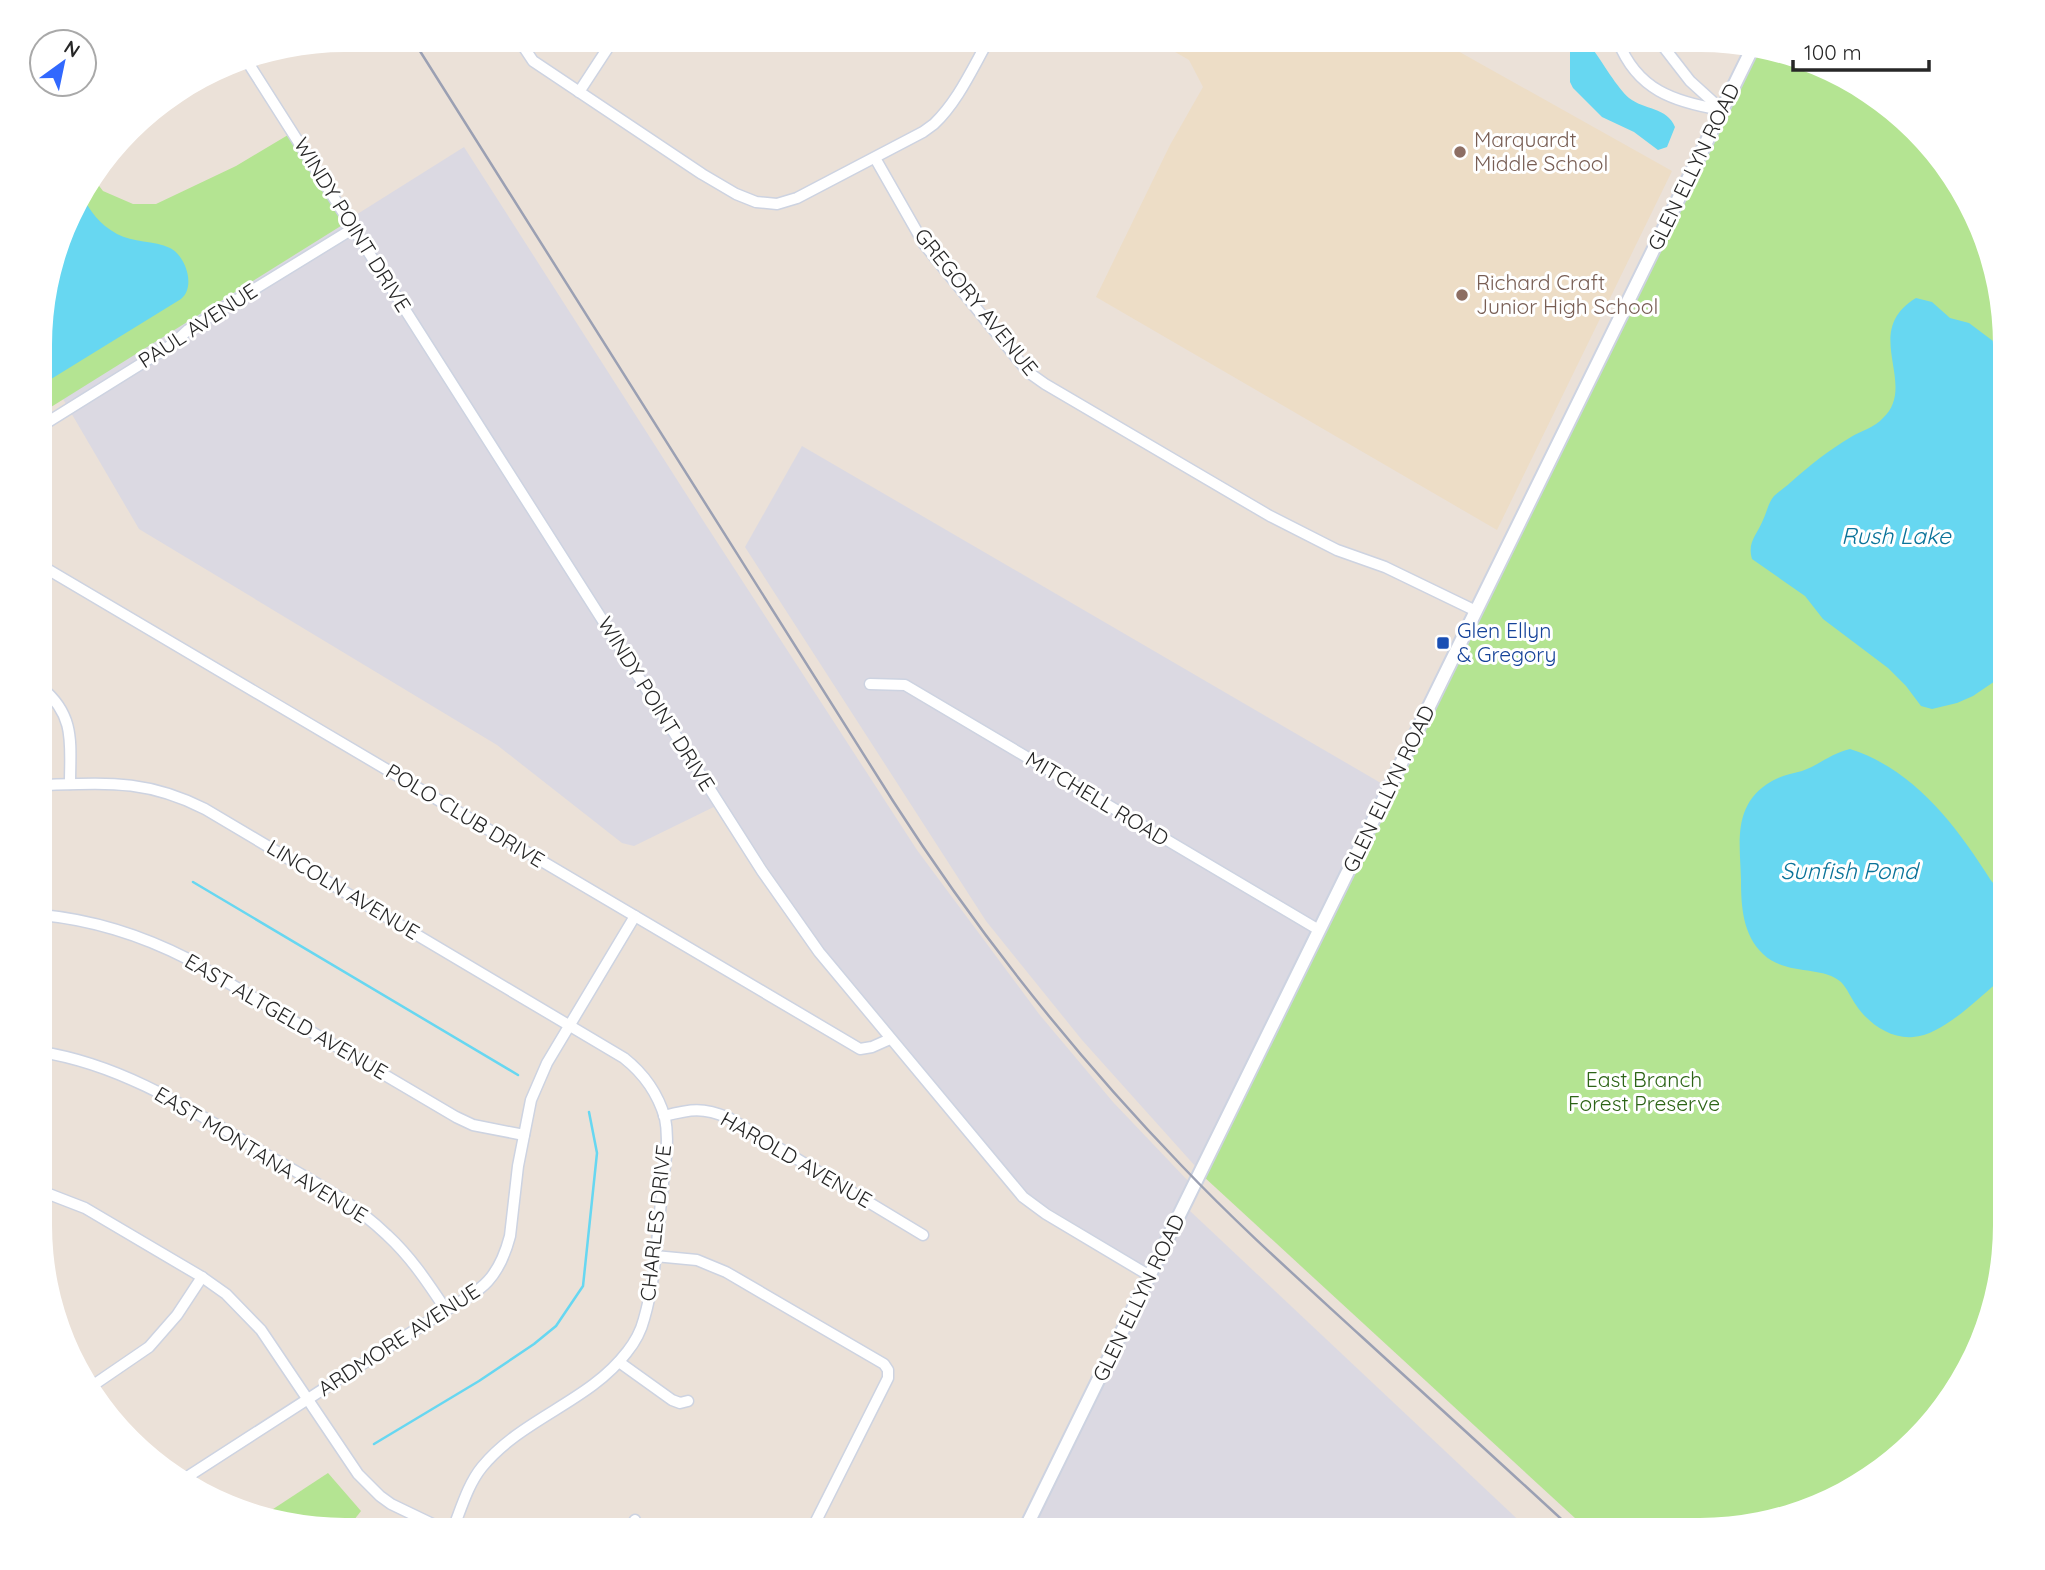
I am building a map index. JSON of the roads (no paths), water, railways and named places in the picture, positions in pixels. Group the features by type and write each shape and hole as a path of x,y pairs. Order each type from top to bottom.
{"street":[{"path":"527,52 533,61 712,180 756,202 777,204 797,198 923,132 946,113 982,52"},
{"path":"579,92 606,52"},
{"path":"1622,52 1643,80 1679,101 1722,110"},
{"path":"1667,52 1690,81 1722,110"},
{"name":"GLEN ELLYN ROAD","path":"1031,1518 1748,57"},
{"name":"WINDY POINT DRIVE","path":"251,68 762,871 819,951 1023,1197 1046,1214 1150,1276"},
{"name":"GREGORY AVENUE","path":"875,158 925,244 1028,372 1265,513 1337,550 1385,567 1476,611"},
{"name":"PAUL AVENUE","path":"52,419 173,344 188,330 354,228"},
{"name":"POLO CLUB DRIVE","path":"52,572 860,1049 872,1047 890,1038"},
{"name":"MITCHELL ROAD","path":"870,684 905,685 1319,930"},
{"path":"52,697 68,721 70,784"},
{"name":"LINCOLN AVENUE","path":"52,785 100,782 137,785 167,792 194,803 624,1058"},
{"name":"EAST ALTGELD AVENUE","path":"52,916 84,920 160,945 456,1117 473,1125 524,1135"},
{"name":"ARDMORE AVENUE","path":"192,1474 446,1310 476,1294 492,1276 506,1252 510,1236 525,1120 539,1078 635,916"},
{"name":"EAST MONTANA AVENUE","path":"52,1055 102,1067 158,1091 341,1199 373,1222 401,1249 418,1268 446,1310"},
{"name":"CHARLES DRIVE","path":"457,1518 473,1480 491,1456 592,1388 619,1362 637,1338 643,1322 651,1293 667,1143 664,1116 648,1083 637,1068 624,1058"},
{"name":"HAROLD AVENUE","path":"664,1116 689,1109 709,1110 729,1118 923,1235"},
{"path":"52,1195 85,1208 226,1294 255,1322 299,1385 306,1400 369,1487 391,1504 420,1518"},
{"path":"655,1256 697,1260 726,1272 884,1364 888,1370 888,1378 817,1518"},
{"path":"99,1382 149,1347 177,1315 202,1277"},
{"path":"619,1362 672,1400 680,1403 688,1401"}],"water":[{"path":"1570,52 1595,52 1629,98 1661,112 1671,121 1675,127 1667,147 1658,150 1634,132 1602,117 1570,82"},
{"path":"88,206 105,226 117,234 164,245 176,252 184,264 188,280 188,287 181,299 52,378 53,326 58,288 68,251"},
{"name":"Rush Lake","path":"1916,298 1932,302 1950,318 1969,323 1993,341 1993,682 1957,703 1932,709 1921,706 1888,668 1823,619 1805,596 1752,559 1751,553 1753,539 1774,496 1827,452 1880,421 1892,404 1895,390 1890,342 1892,326 1900,312"},
{"name":"Sunfish Pond","path":"1850,749 1873,758 1913,785 1947,819 1993,883 1993,987 1949,1022 1925,1035 1904,1037 1888,1032 1867,1018 1843,984 1833,977 1772,961 1756,946 1744,920 1740,838 1744,812 1750,801 1759,790 1776,779 1802,771"}],"waterway":[{"path":"193,882 518,1075"},
{"path":"374,1444 479,1381 534,1344 556,1326 583,1286 597,1153 589,1112"}],"railway":[{"path":"421,52 893,801 958,898 1028,991 1142,1124 1226,1210 1560,1518"}],"place":[{"name":"Marquardt Middle School","path":"1460,152"},
{"name":"Richard Craft Junior High School","path":"1462,295"},
{"name":"Glen Ellyn & Gregory","path":"1443,643"}],"park label":[{"name":"East Branch Forest Preserve","path":"1644,1092"}]}
